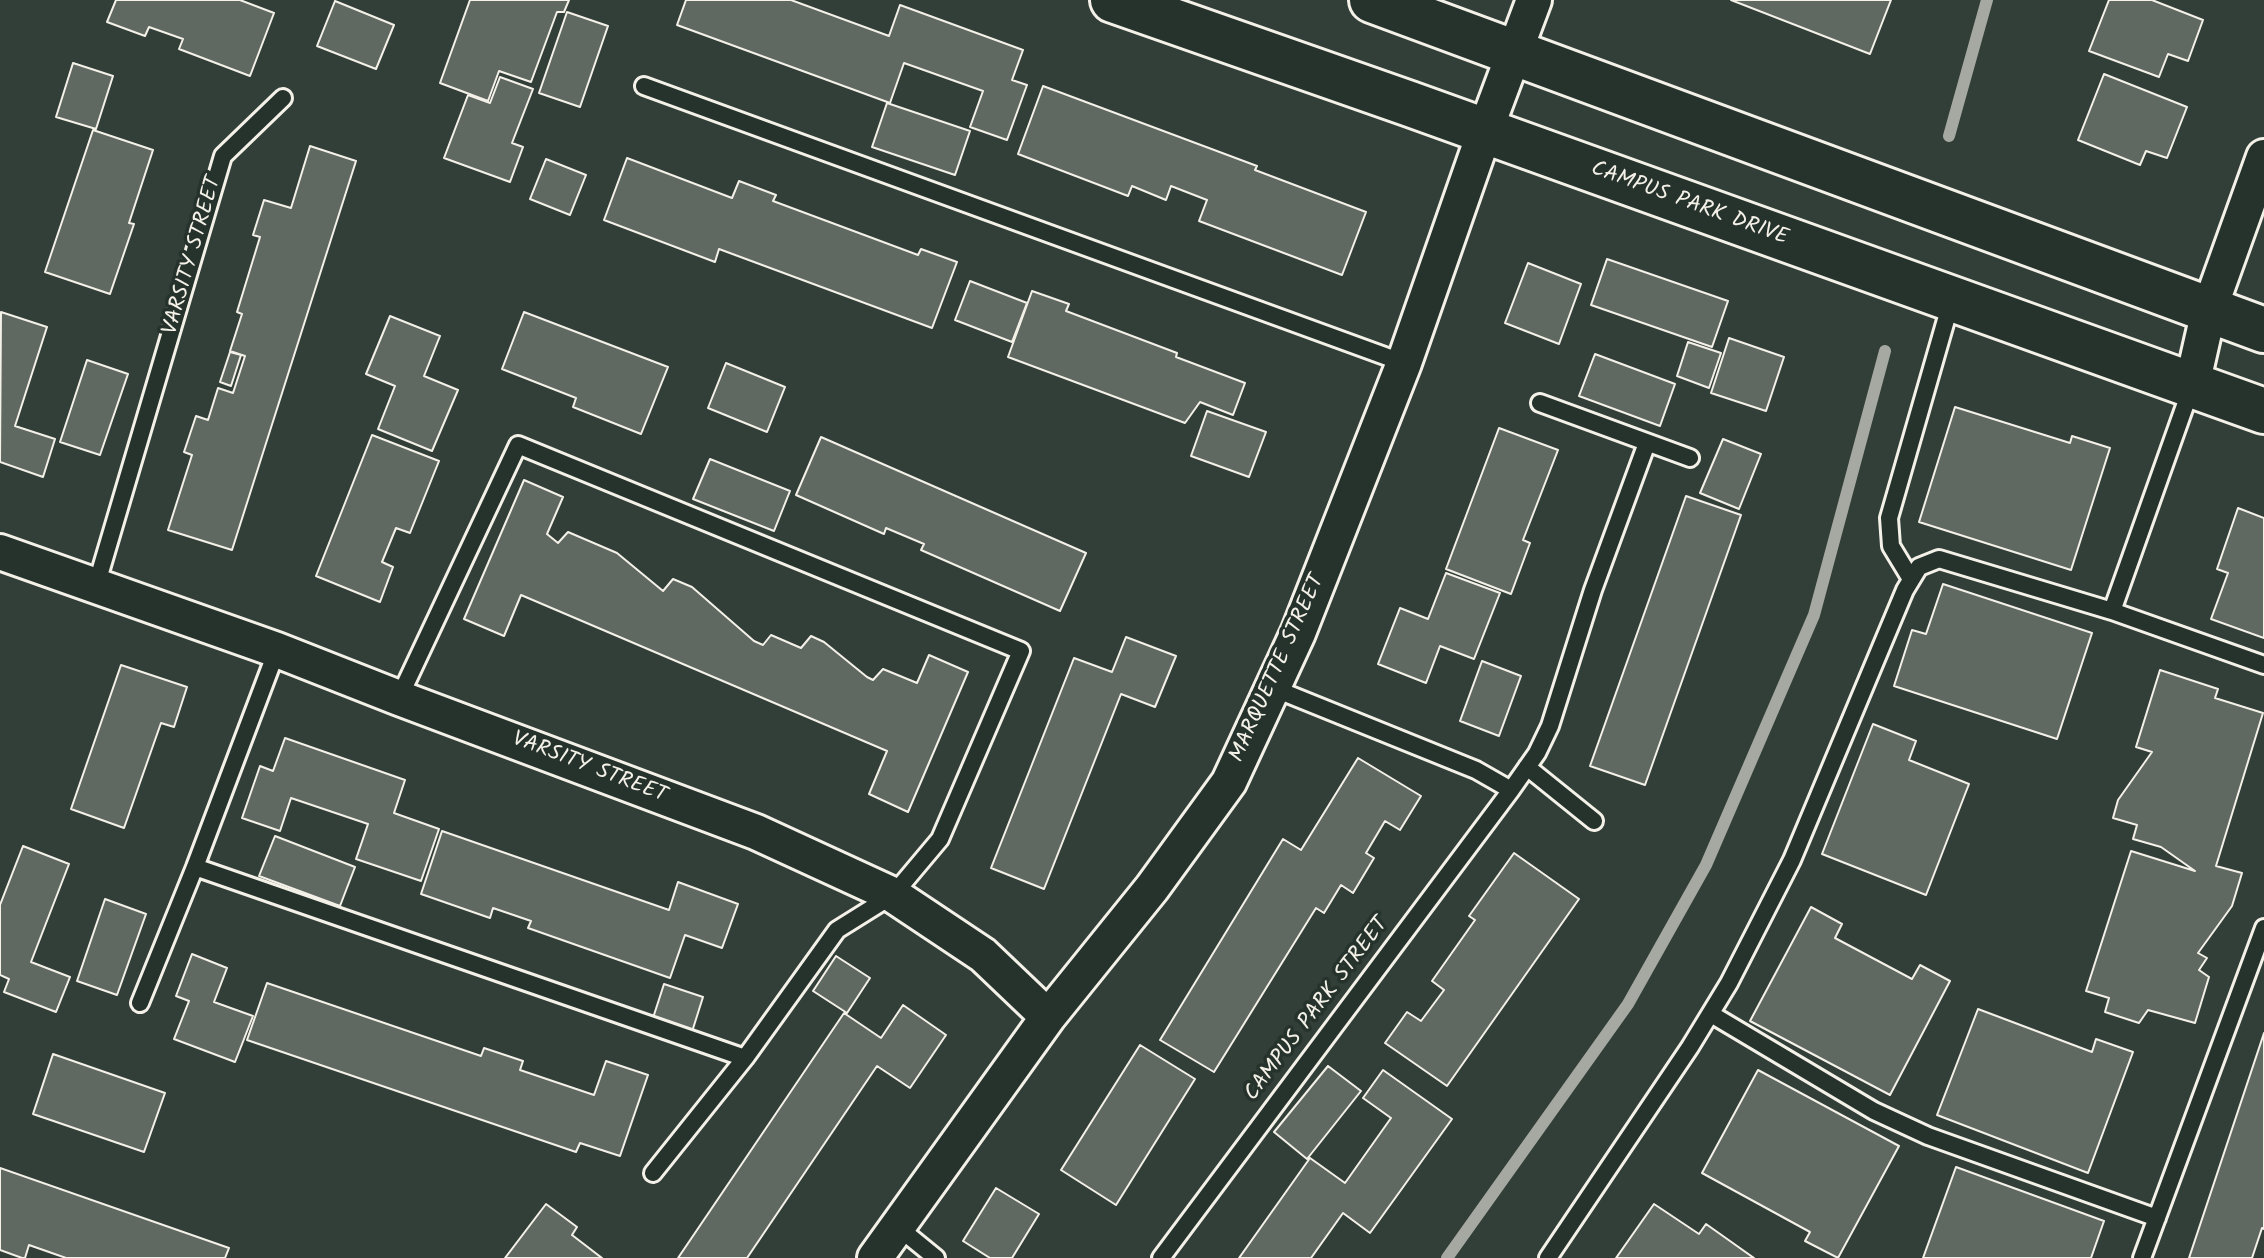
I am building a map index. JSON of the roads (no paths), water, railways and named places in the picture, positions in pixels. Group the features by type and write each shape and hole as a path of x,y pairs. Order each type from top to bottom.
{"street":[{"name":"CAMPUS PARK DRIVE","path":"1113,0 2264,411"},
{"path":"1372,0 2264,330"},
{"name":"MARQUETTE STREET","path":"875,1258 1048,1017 1152,888 1229,782 1298,633 1404,363 1534,0"},
{"path":"2192,385 2209,310 2264,157"},
{"name":"VARSITY STREET","path":"0,552 277,650 756,832 893,895 983,955 1048,1017"}],"lane":[{"path":"644,86 1404,363"},
{"name":"VARSITY STREET","path":"96,586 223,156 283,98"},
{"path":"1911,579 1891,546 1889,518 1952,299"},
{"path":"2112,611 2192,385"},
{"path":"1540,403 1690,458"},
{"name":"CAMPUS PARK STREET","path":"1161,1258 1527,767 1550,726 1593,590 1647,443"},
{"path":"399,698 518,445 1021,651 940,839 893,895 837,930 745,1058 653,1173"},
{"path":"1548,1258 1711,1014 1792,860 1905,590 1919,567 1939,559 2112,611 2264,665"},
{"path":"140,1003 277,650"},
{"path":"1273,688 1462,764 1511,790"},
{"path":"1527,767 1594,821"},
{"path":"195,867 745,1058"},
{"path":"2142,1258 2264,928"},
{"path":"1711,1014 1874,1111 1928,1136 2157,1218"},
{"path":"898,1227 936,1258"}],"waterway":[{"path":"1949,136 1987,0"},
{"path":"1447,1258 1628,1004 1706,865 1814,615 1885,351"}]}
